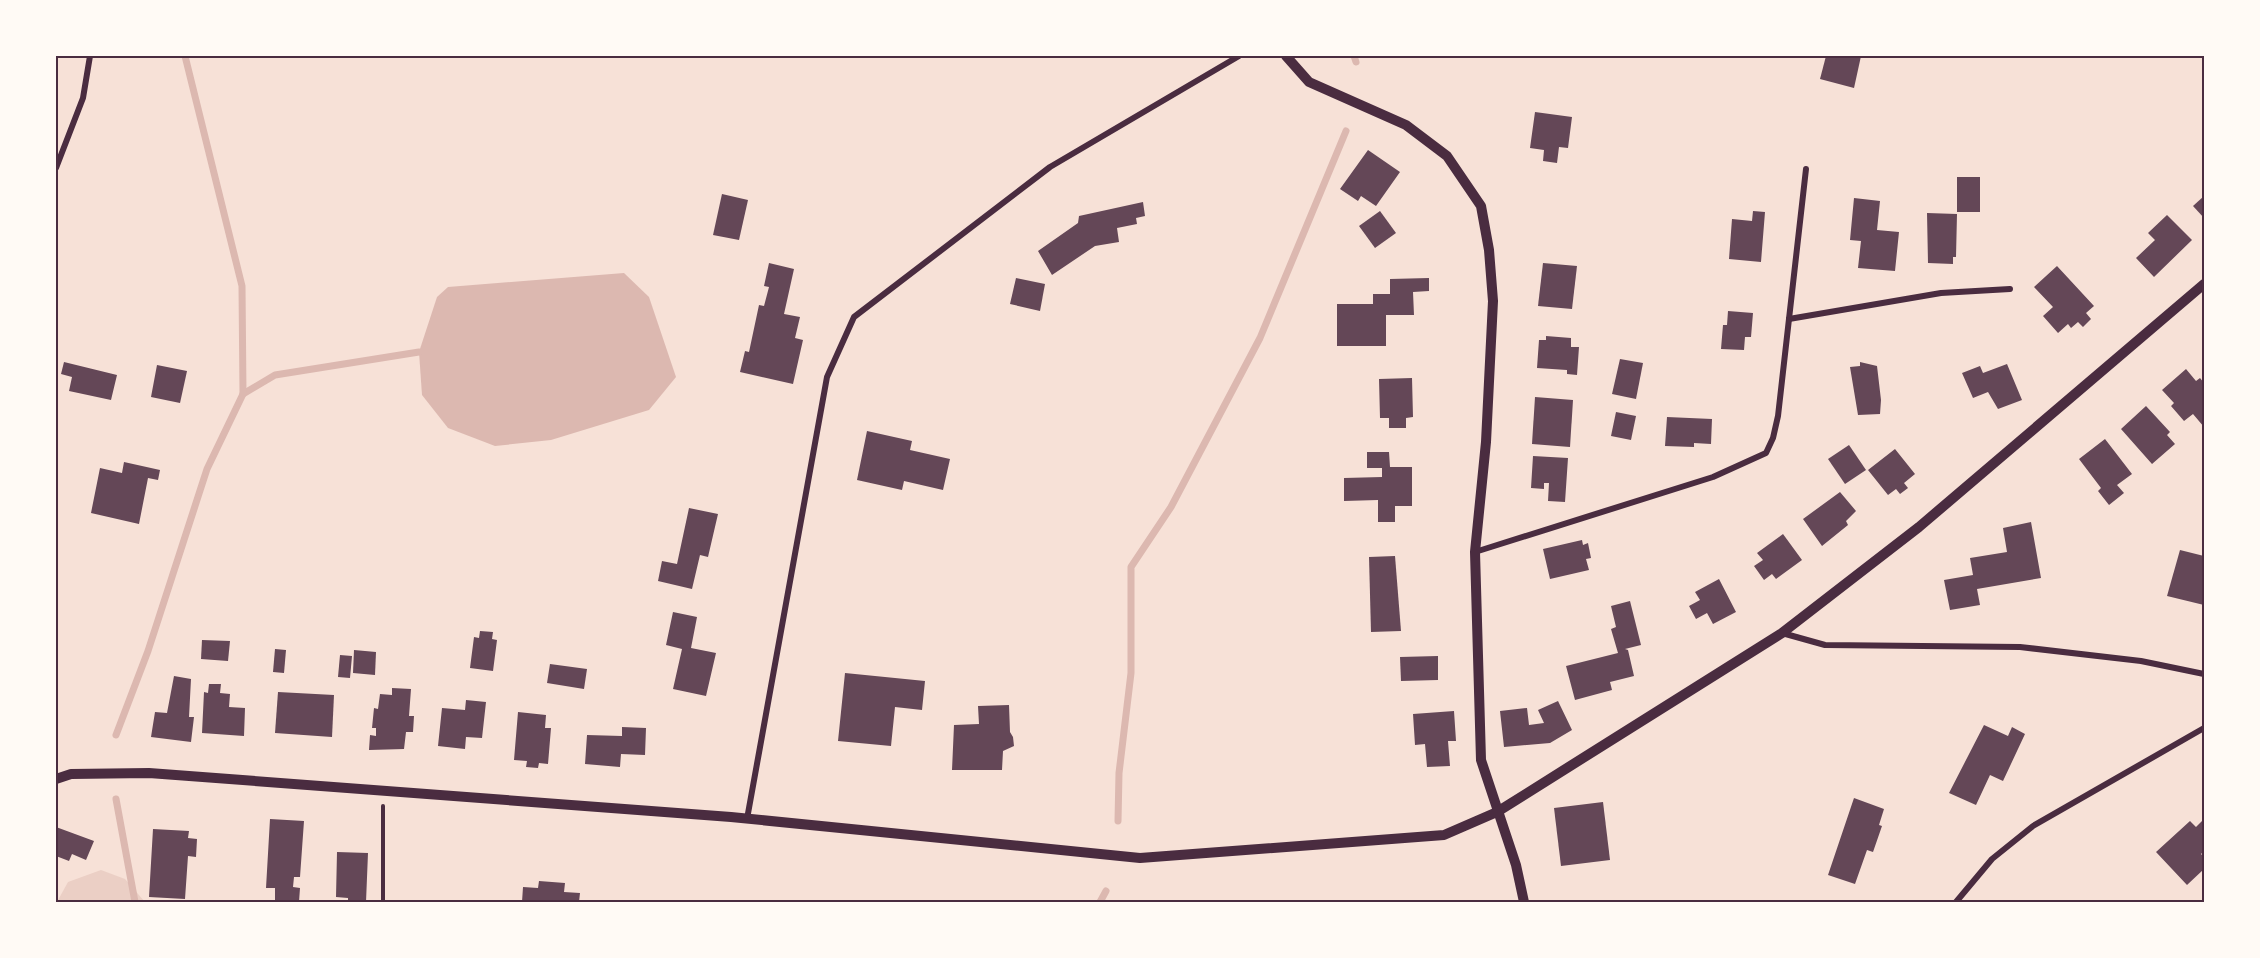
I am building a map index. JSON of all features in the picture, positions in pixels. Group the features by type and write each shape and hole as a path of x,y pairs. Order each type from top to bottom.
{"street":[{"path":"56,168 83,98 90,56"},
{"path":"747,819 827,377 854,317 1050,167 1239,56"},
{"path":"1286,56 1309,82 1406,125 1448,156 1481,206 1489,250 1493,301 1486,441 1476,552 1481,760 1516,865 1524,903"},
{"path":"1476,552 1713,477 1763,455 1773,438 1778,416 1806,169"},
{"path":"56,779 71,774 150,773 384,790 747,819 1140,858 1444,835 1497,812 1782,633 1919,527 2205,284"},
{"path":"1789,319 1941,293 2010,289"},
{"path":"1782,633 1825,645 2020,647 2141,661 2205,674"},
{"path":"1956,903 1992,859 2032,826 2205,728"}],"path":[{"path":"383,903 384,790"}],"shaded area":[{"path":"624,273 649,297 676,377 649,410 551,440 495,446 448,428 422,395 419,352 437,297 448,287"},
{"path":"101,870 125,879 145,902 57,902 68,882"}],"building":[{"path":"1826,56 1861,56 1854,88 1820,79"},
{"path":"1535,112 1572,117 1568,148 1559,147 1557,163 1543,161 1544,150 1530,148"},
{"path":"1368,150 1400,172 1376,206 1361,196 1358,201 1340,189"},
{"path":"1957,177 1980,177 1980,212 1957,212"},
{"path":"722,194 748,200 739,240 713,235"},
{"path":"2204,196 2204,218 2193,206"},
{"path":"1854,198 1880,201 1877,230 1899,232 1895,271 1858,268 1861,241 1850,240"},
{"path":"1143,202 1145,216 1136,218 1137,224 1117,228 1119,242 1095,246 1052,275 1038,251 1078,223 1079,216"},
{"path":"1380,211 1396,233 1375,248 1359,226"},
{"path":"1753,211 1765,212 1761,262 1729,259 1732,219 1752,221"},
{"path":"1927,213 1957,214 1956,257 1953,257 1953,264 1928,263"},
{"path":"2167,215 2192,240 2154,277 2136,258 2155,240 2148,233"},
{"path":"769,263 794,269 784,314 800,317 795,338 803,340 793,384 740,372 745,351 749,352 759,305 764,306 769,287 764,286"},
{"path":"1543,263 1577,266 1572,309 1538,306"},
{"path":"2057,266 2094,306 2086,313 2091,319 2083,327 2078,322 2071,328 2068,324 2058,333 2043,316 2053,307 2034,287"},
{"path":"1016,278 1045,284 1040,311 1010,304"},
{"path":"1429,278 1429,291 1413,292 1414,315 1386,315 1386,346 1337,346 1337,304 1373,304 1373,294 1390,294 1390,279"},
{"path":"1728,311 1753,313 1751,337 1745,337 1744,350 1721,349 1723,325 1727,325"},
{"path":"1546,336 1571,338 1571,347 1579,347 1577,375 1567,374 1567,370 1537,368 1539,340 1546,340"},
{"path":"1620,359 1643,363 1636,399 1612,394"},
{"path":"64,362 117,375 111,400 69,391 72,377 61,374"},
{"path":"1860,362 1877,366 1881,400 1880,414 1858,415 1850,367 1860,366"},
{"path":"2007,364 2022,400 1998,409 1988,392 1973,398 1962,373 1980,366 1983,373"},
{"path":"157,365 187,371 180,403 151,397"},
{"path":"2186,369 2196,381 2200,378 2204,383 2204,427 2193,414 2184,421 2171,406 2174,403 2162,390"},
{"path":"1412,378 1413,417 1406,418 1406,428 1389,428 1389,418 1380,418 1379,379"},
{"path":"1535,397 1573,400 1570,447 1532,444"},
{"path":"2146,406 2170,432 2167,435 2175,444 2152,464 2121,429"},
{"path":"1616,412 1636,416 1631,440 1611,436"},
{"path":"1667,417 1712,419 1711,444 1694,443 1694,447 1665,446"},
{"path":"867,431 912,441 910,450 950,459 943,490 904,481 902,490 857,480"},
{"path":"2105,439 2132,474 2117,485 2124,493 2109,505 2098,491 2101,488 2079,459"},
{"path":"1849,445 1866,470 1845,484 1828,459"},
{"path":"1895,449 1915,474 1904,483 1908,488 1900,494 1896,489 1888,495 1868,470"},
{"path":"1367,452 1389,452 1390,467 1412,467 1412,506 1395,506 1395,522 1378,522 1378,500 1344,501 1344,478 1382,477 1382,468 1367,468"},
{"path":"1533,456 1568,458 1565,502 1548,501 1549,483 1544,483 1544,489 1531,488"},
{"path":"124,462 160,470 158,480 148,478 139,524 91,513 100,468 122,473"},
{"path":"1840,492 1856,511 1846,521 1848,525 1822,546 1803,519"},
{"path":"689,508 718,514 708,557 700,555 692,589 658,581 662,561 677,564"},
{"path":"2031,522 2041,578 1977,589 1980,605 1950,610 1944,580 1973,575 1970,558 2007,552 2003,528"},
{"path":"1783,534 1802,560 1776,579 1772,574 1764,580 1754,566 1763,560 1757,553"},
{"path":"1582,540 1583,545 1588,543 1591,558 1586,559 1589,570 1550,579 1543,549"},
{"path":"2180,550 2204,556 2204,605 2167,596"},
{"path":"1395,556 1401,631 1371,632 1369,557"},
{"path":"1719,579 1736,612 1713,624 1707,613 1696,619 1689,606 1700,600 1695,592"},
{"path":"1630,601 1641,645 1625,649 1628,650 1634,676 1610,682 1612,690 1575,700 1566,666 1618,653 1611,629 1616,627 1611,606"},
{"path":"673,612 697,617 691,648 716,653 706,696 673,689 682,649 666,645"},
{"path":"480,631 493,632 492,639 497,640 493,671 470,668 474,637 479,638"},
{"path":"202,640 230,641 228,661 201,659"},
{"path":"275,649 286,650 284,673 273,672"},
{"path":"354,650 376,652 375,675 353,673"},
{"path":"340,655 352,656 350,678 338,677"},
{"path":"1438,656 1438,680 1401,681 1400,657"},
{"path":"550,664 587,669 584,689 547,683"},
{"path":"845,673 925,681 922,710 895,707 891,746 838,741"},
{"path":"174,676 191,679 189,717 194,717 191,742 151,737 155,712 167,713"},
{"path":"209,684 221,684 220,693 230,694 229,707 245,708 244,736 202,733 204,692 208,693"},
{"path":"392,688 411,689 409,716 414,716 413,732 406,732 404,749 369,750 370,735 376,736 376,728 372,728 374,708 378,709 380,694 392,695"},
{"path":"278,692 334,695 332,737 275,733"},
{"path":"466,700 486,702 482,738 466,737 465,749 438,746 442,708 465,710"},
{"path":"1558,701 1572,730 1550,743 1504,747 1500,711 1527,708 1529,725 1544,723 1538,710"},
{"path":"1009,705 1010,732 1014,746 1003,751 1002,770 952,770 954,725 979,724 978,706"},
{"path":"1454,711 1456,741 1448,741 1450,766 1427,767 1425,744 1415,745 1413,714"},
{"path":"518,712 546,715 545,728 551,728 548,764 539,763 538,768 526,767 527,761 514,760"},
{"path":"1984,725 2008,736 2012,727 2025,734 2003,781 1990,775 1976,805 1949,793"},
{"path":"622,727 646,728 645,755 621,754 620,767 585,764 587,735 622,736"},
{"path":"1854,798 1884,809 1879,825 1882,826 1873,852 1867,850 1855,884 1828,875"},
{"path":"1603,802 1610,860 1561,866 1554,808"},
{"path":"270,819 304,821 300,877 294,877 293,887 300,888 299,902 275,902 275,888 266,888"},
{"path":"2204,819 2204,851 2201,854 2204,857 2204,869 2187,885 2156,852 2190,821 2196,827"},
{"path":"56,827 94,841 86,860 72,854 69,861 56,856"},
{"path":"153,829 189,831 188,838 197,839 196,857 188,856 185,899 149,897"},
{"path":"337,852 368,853 366,902 348,902 348,898 336,897"},
{"path":"539,881 565,883 564,892 580,893 579,902 522,902 523,887 538,888"}],"waterway":[{"path":"116,735 148,651 207,469 243,394 242,286 185,56"},
{"path":"1354,56 1356,62"},
{"path":"1118,821 1119,773 1131,673 1131,567 1171,507 1260,338 1346,131"},
{"path":"243,394 275,375 419,352"},
{"path":"116,799 135,902"},
{"path":"1100,902 1106,891"}]}
